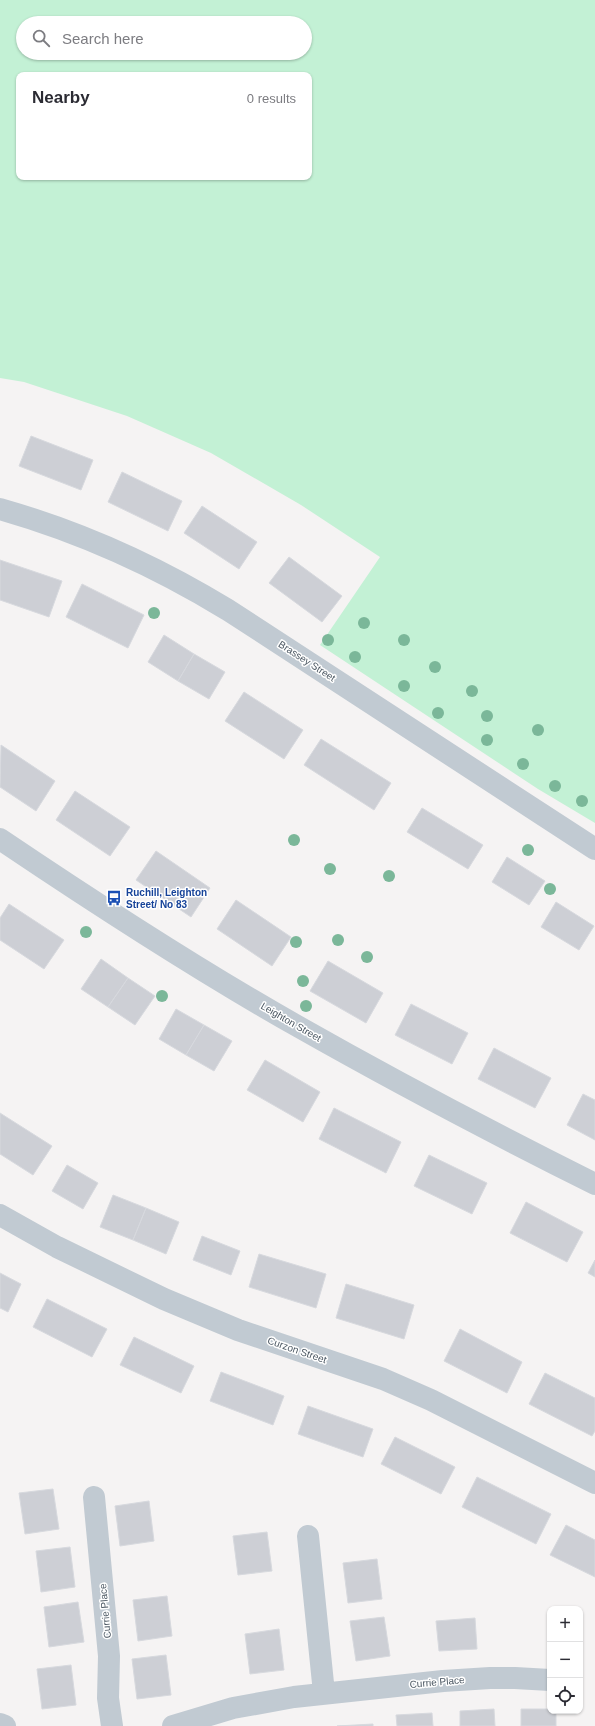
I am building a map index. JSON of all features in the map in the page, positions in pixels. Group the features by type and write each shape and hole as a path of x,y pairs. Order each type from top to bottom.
{"street":[{"name":"Brassey Street","path":"0,509 91,539 183,583 228,610 595,849"},
{"name":"Leighton Street","path":"0,839 164,947 298,1026 445,1108 595,1184"},
{"name":"Curzon Street","path":"0,1215 57,1246 164,1299 238,1330 383,1379 431,1400 595,1484"},
{"name":"Currie Place","path":"94,1497 109,1656 108,1698 112,1726"},
{"path":"308,1536 324,1693"},
{"name":"Currie Place","path":"173,1726 246,1706 324,1693 474,1679 515,1678 547,1680"},
{"path":"0,1724 5,1726"}],"green space":[{"path":"0,0 595,0 595,823 538,789 320,645 380,557 301,505 211,453 127,416 24,382 0,378"}],"building":[{"path":"31,436 93,460 81,490 19,466"},
{"path":"122,472 182,501 168,531 108,502"},
{"path":"202,506 257,542 239,569 184,533"},
{"path":"289,557 342,596 322,622 269,583"},
{"path":"0,560 62,581 49,617 0,600"},
{"path":"82,584 144,615 128,648 66,617"},
{"path":"164,635 194,654 178,681 148,662"},
{"path":"194,654 225,672 209,699 178,681"},
{"path":"244,692 303,730 284,759 225,721"},
{"path":"321,739 391,783 374,810 304,765"},
{"path":"1,745 55,781 36,811 0,787"},
{"path":"75,791 130,827 110,856 56,820"},
{"path":"422,808 483,845 468,869 407,832"},
{"path":"156,851 210,888 191,917 136,880"},
{"path":"507,857 545,881 529,905 492,882"},
{"path":"236,900 291,937 272,966 217,929"},
{"path":"556,902 594,926 579,950 541,927"},
{"path":"9,904 64,940 44,969 0,940 0,918"},
{"path":"101,959 128,978 108,1007 81,989"},
{"path":"328,961 383,993 366,1023 310,991"},
{"path":"128,978 155,996 135,1025 108,1007"},
{"path":"411,1004 468,1033 452,1064 395,1035"},
{"path":"176,1009 204,1025 186,1055 159,1039"},
{"path":"204,1025 232,1041 214,1071 186,1055"},
{"path":"494,1048 551,1078 535,1108 478,1079"},
{"path":"265,1060 320,1092 303,1122 247,1090"},
{"path":"583,1094 595,1100 595,1140 567,1125"},
{"path":"334,1108 401,1142 386,1173 319,1139"},
{"path":"0,1113 52,1146 33,1175 0,1154"},
{"path":"429,1155 487,1183 472,1214 414,1186"},
{"path":"67,1165 98,1183 83,1209 52,1191"},
{"path":"113,1195 146,1208 133,1240 100,1227"},
{"path":"526,1202 583,1232 567,1262 510,1233"},
{"path":"146,1208 179,1222 166,1254 133,1240"},
{"path":"202,1236 240,1251 231,1275 193,1260"},
{"path":"259,1254 326,1274 316,1308 249,1287"},
{"path":"595,1260 595,1277 588,1273"},
{"path":"0,1273 21,1284 8,1312 0,1308"},
{"path":"346,1284 414,1305 404,1339 336,1318"},
{"path":"47,1299 107,1329 92,1357 33,1327"},
{"path":"460,1329 522,1362 507,1393 444,1361"},
{"path":"134,1337 194,1366 181,1393 120,1365"},
{"path":"221,1372 284,1396 273,1425 210,1401"},
{"path":"545,1373 595,1398 595,1431 592,1436 529,1404"},
{"path":"308,1406 373,1429 363,1457 298,1434"},
{"path":"395,1437 455,1467 441,1494 381,1464"},
{"path":"477,1477 551,1514 536,1544 462,1507"},
{"path":"53,1489 59,1529 25,1534 19,1493"},
{"path":"149,1501 154,1541 120,1546 115,1506"},
{"path":"566,1525 595,1540 595,1577 550,1555"},
{"path":"267,1532 272,1571 238,1575 233,1536"},
{"path":"70,1547 75,1587 41,1592 36,1551"},
{"path":"377,1559 382,1599 348,1603 343,1563"},
{"path":"167,1596 172,1636 138,1641 133,1600"},
{"path":"78,1602 84,1642 49,1647 44,1607"},
{"path":"384,1617 390,1656 356,1661 350,1621"},
{"path":"475,1618 477,1649 439,1651 436,1621"},
{"path":"279,1629 284,1670 250,1674 245,1634"},
{"path":"166,1655 171,1695 137,1699 132,1659"},
{"path":"71,1665 76,1705 42,1709 37,1669"},
{"path":"494,1709 495,1726 460,1726 460,1711"},
{"path":"521,1709 547,1709 547,1714 556,1714 556,1726 521,1726"},
{"path":"432,1713 433,1726 397,1726 396,1715"},
{"path":"373,1724 373,1726 337,1726"}],"place":[{"name":"Ruchill, Leighton Street/ No 83","path":"114,898"}]}
